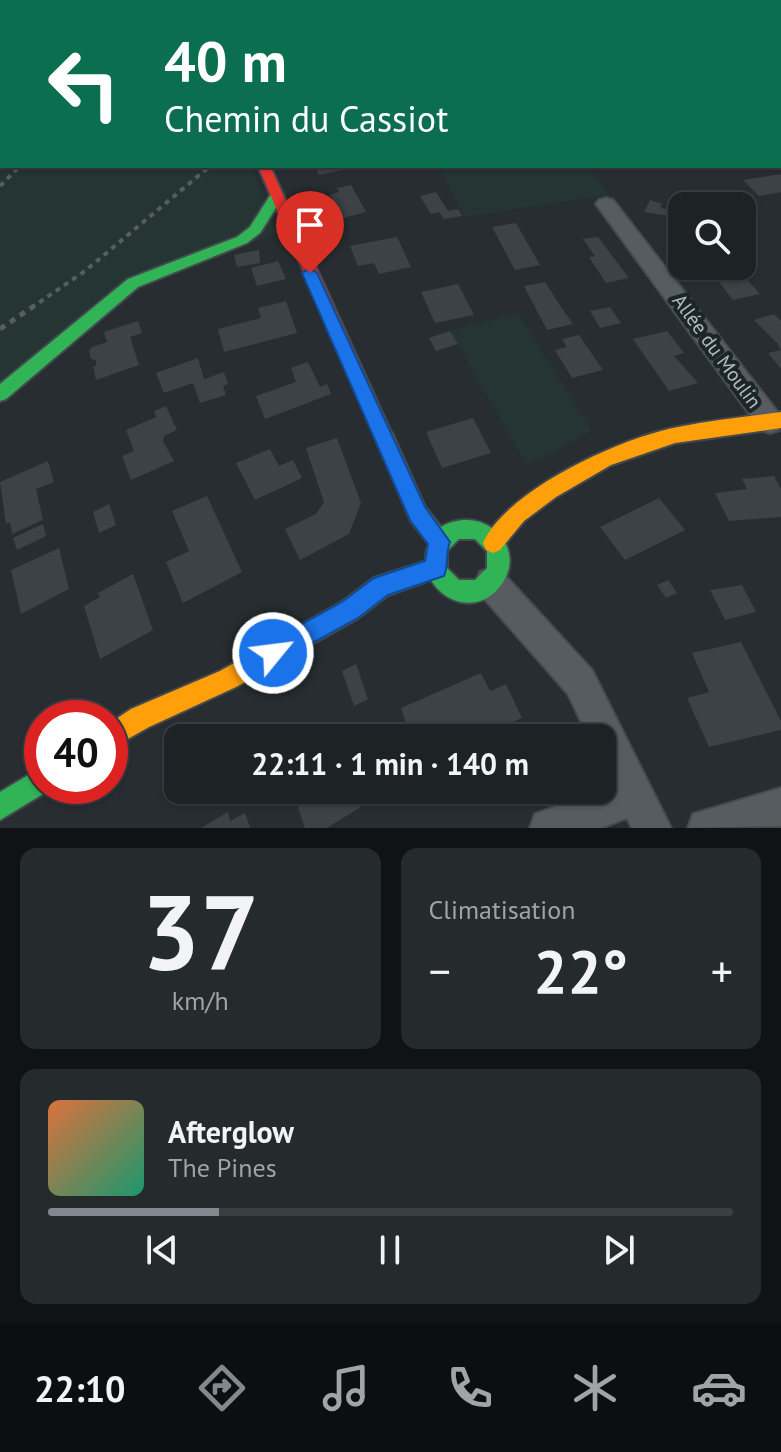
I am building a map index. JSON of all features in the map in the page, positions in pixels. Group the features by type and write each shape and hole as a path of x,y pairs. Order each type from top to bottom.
{"street":[{"path":"265,168 418,514 440,542"},
{"path":"0,394 133,283 242,240 255,230 276,197"},
{"name":"Allée du Moulin","path":"606,204 658,255 775,421"},
{"path":"493,543 517,514 549,491 605,459 675,435 775,421"},
{"path":"465,529 481,533 493,543 500,564 491,583 481,590 468,592 454,588 436,568 434,555 440,542 451,532 465,529"},
{"path":"128,726 228,679 350,610 382,586 436,568"},
{"path":"491,583 580,682 644,812 549,828"},
{"path":"0,807 24,792"},
{"path":"707,828 781,807"}],"path":[{"path":"0,186 18,168"},
{"path":"0,329 85,271 208,168"}],"shaded area":[{"path":"0,168 253,168 277,234 133,283 0,395"},
{"path":"440,168 590,168 610,195 464,217"},
{"path":"518,314 592,430 527,466 450,331"}],"building":[{"path":"316,168 347,169 319,175"},
{"path":"781,174 781,192 759,196 743,180"},
{"path":"351,185 366,212 343,218 330,195 339,192 337,188"},
{"path":"436,192 448,211 458,209 462,216 444,219 439,212 431,214 420,196"},
{"path":"650,200 668,208 668,216 644,212"},
{"path":"516,223 540,265 515,270 492,227"},
{"path":"397,237 411,267 379,274 374,263 358,266 350,246"},
{"path":"598,237 629,278 606,283 589,257 595,256 583,239"},
{"path":"259,250 260,263 237,267 234,255"},
{"path":"278,261 286,279 257,286 251,268"},
{"path":"718,280 747,280 760,294 733,300"},
{"path":"545,282 573,324 547,330 524,286"},
{"path":"458,284 474,315 435,323 421,292"},
{"path":"286,301 297,333 224,352 218,329 261,318 258,308"},
{"path":"610,307 621,323 600,328 590,311"},
{"path":"774,314 781,321 781,350 754,320"},
{"path":"138,321 142,333 130,337 139,365 96,380 93,366 96,366 96,360 91,359 89,351 107,342 104,332"},
{"path":"450,331 458,344 436,351 429,338"},
{"path":"667,331 684,353 674,356 698,383 669,391 633,339"},
{"path":"579,335 603,370 572,378 555,350 567,347 562,339"},
{"path":"781,350 781,369 768,353"},
{"path":"198,358 204,379 224,372 228,384 223,386 226,395 200,403 193,383 164,393 156,373"},
{"path":"308,362 320,387 327,384 331,394 265,419 256,396 296,382 291,368"},
{"path":"166,406 177,430 164,436 163,441 174,461 131,480 122,456 134,451 126,430 156,417 154,411"},
{"path":"473,418 491,453 442,468 426,432"},
{"path":"337,438 361,503 349,534 300,560 285,529 316,514 324,502 306,448"},
{"path":"270,449 279,466 293,460 302,478 255,500 236,463"},
{"path":"48,461 54,482 36,489 43,520 12,534 10,522 6,524 0,482"},
{"path":"774,476 781,489 781,517 729,521 715,493 747,489 742,479"},
{"path":"207,496 242,572 183,603 166,562 189,551 172,511"},
{"path":"659,498 685,530 625,560 600,527"},
{"path":"109,504 116,525 99,533 93,512"},
{"path":"43,524 46,536 17,550 13,538"},
{"path":"59,548 69,589 21,614 11,570"},
{"path":"133,574 153,630 100,659 84,606 100,597 98,593"},
{"path":"668,580 677,593 666,598 657,585"},
{"path":"742,585 756,612 725,620 710,590"},
{"path":"741,642 781,721 781,730 709,747 687,698 709,692 692,653"},
{"path":"356,664 368,699 354,706 342,671"},
{"path":"481,673 490,691 506,684 522,718 509,724 406,724 401,708"},
{"path":"297,804 366,804 327,828 305,828"},
{"path":"228,812 230,821 245,813 250,828 201,828"}],"traffic: fast":[{"path":"0,394 133,283 242,240 255,230 276,197"},
{"path":"385,439 418,514 440,542"},
{"path":"467,528 485,534 493,542 499,560 493,578 485,586 467,592 449,586 441,578 435,560 441,542 449,534 467,528"},
{"path":"0,807 24,792"}],"traffic: slow":[{"path":"493,543 517,514 549,491 605,459 675,435 781,420"},
{"path":"128,726 228,679 350,610 382,586 436,568"}],"traffic: jam":[{"path":"265,168 385,439"}],"route":[{"path":"273,653 350,610 382,586 436,568 434,555 440,542 418,514 310,273"}]}
